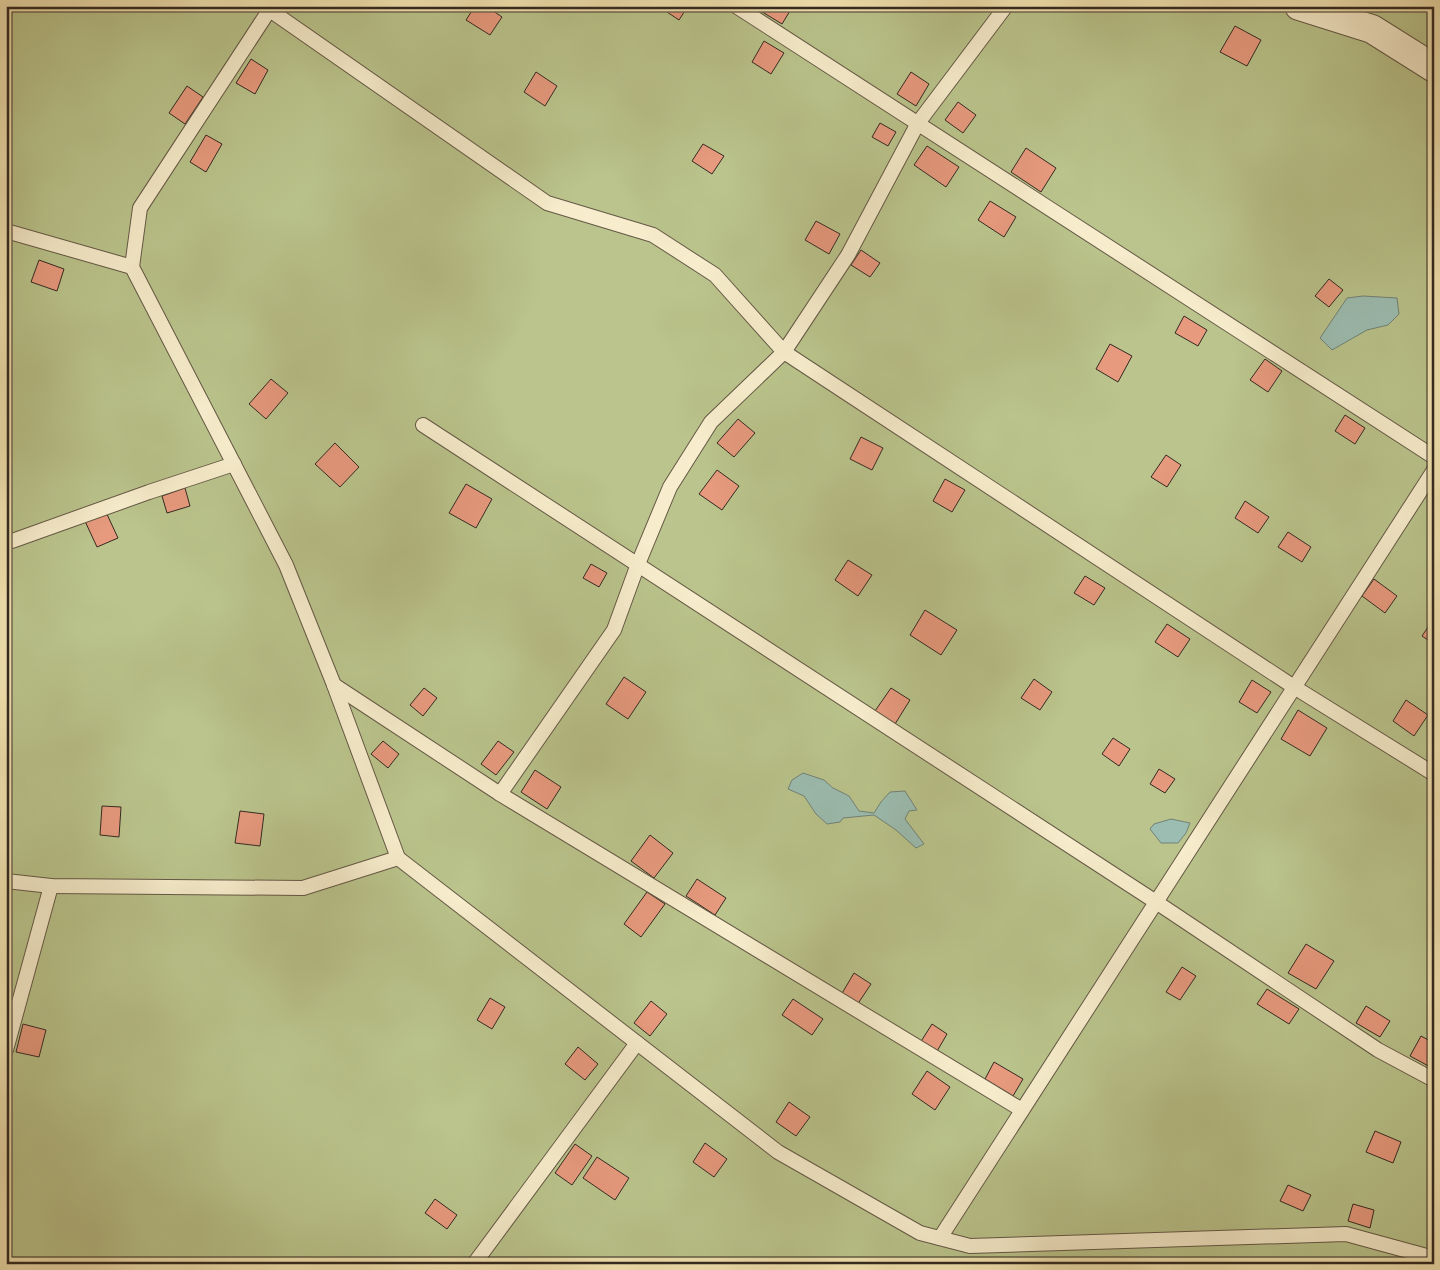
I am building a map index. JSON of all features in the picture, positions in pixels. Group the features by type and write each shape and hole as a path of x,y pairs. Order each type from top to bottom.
{"street":[{"path":"1299,6 1372,29 1434,68"}],"lane":[{"path":"736,6 1434,457"},
{"path":"500,794 614,630 638,564 670,487 711,422 784,352 848,255 918,123 1006,6"},
{"path":"1434,774 1294,687 784,352 715,275 652,235 547,203 268,7 140,208 132,267 286,565 334,684 398,858 778,1152 920,1233 970,1246 1346,1234 1434,1258"},
{"path":"6,231 132,267"},
{"path":"423,425 1156,902 1378,1050 1434,1080"},
{"path":"12,541 234,464"},
{"path":"940,1238 1434,470"},
{"path":"334,684 500,794 1022,1110"},
{"path":"6,881 51,886 303,888 398,858"},
{"path":"6,1050 51,886"},
{"path":"474,1264 637,1043"}],"green space":[{"path":"6,6 1434,6 1434,1264 6,1264"}],"water":[{"path":"1363,296 1397,298 1399,314 1388,325 1367,330 1332,350 1320,338 1347,298"},
{"path":"803,773 824,780 833,788 849,796 859,811 874,813 890,792 905,791 917,810 909,811 905,819 924,844 916,848 896,830 874,815 843,818 840,822 827,824 816,814 804,796 788,789 792,780"},
{"path":"1171,819 1190,823 1186,833 1178,843 1161,843 1150,829 1154,824"}],"building":[{"path":"475,6 486,6 502,17 490,35 466,20"},
{"path":"658,6 688,6 679,20"},
{"path":"761,6 793,6 782,24 759,10"},
{"path":"1235,26 1261,40 1247,66 1220,52"},
{"path":"764,41 784,53 771,74 752,62"},
{"path":"251,59 268,70 255,94 236,83"},
{"path":"536,72 557,86 545,106 524,92"},
{"path":"911,72 929,84 916,106 897,94"},
{"path":"187,86 203,97 185,124 169,113"},
{"path":"958,102 976,115 963,133 945,120"},
{"path":"880,123 896,132 888,146 872,137"},
{"path":"206,135 222,144 206,172 190,162"},
{"path":"703,144 724,156 712,174 692,161"},
{"path":"927,146 959,167 946,187 914,165"},
{"path":"1026,148 1056,168 1041,192 1011,172"},
{"path":"990,201 1016,217 1004,237 978,220"},
{"path":"816,221 840,234 829,254 805,240"},
{"path":"861,250 880,263 870,277 851,265"},
{"path":"39,260 64,269 57,291 31,282"},
{"path":"1329,279 1343,290 1329,307 1315,296"},
{"path":"1184,316 1207,330 1198,346 1175,333"},
{"path":"1110,344 1132,356 1118,382 1096,369"},
{"path":"1265,359 1282,371 1268,392 1250,380"},
{"path":"271,379 288,393 266,419 249,404"},
{"path":"1345,415 1365,428 1355,444 1335,431"},
{"path":"738,419 755,433 734,457 717,443"},
{"path":"861,437 883,448 872,470 850,459"},
{"path":"335,443 359,467 340,487 315,464"},
{"path":"1166,455 1181,465 1167,487 1151,477"},
{"path":"717,470 739,486 722,510 699,494"},
{"path":"945,479 965,490 952,512 933,501"},
{"path":"466,484 492,499 476,528 449,513"},
{"path":"185,488 190,506 167,513 162,496"},
{"path":"1245,501 1269,517 1258,533 1235,518"},
{"path":"105,510 118,538 97,547 84,519"},
{"path":"1288,532 1311,547 1302,562 1278,547"},
{"path":"848,560 872,575 858,596 835,580"},
{"path":"591,564 607,573 599,587 583,578"},
{"path":"1085,576 1105,588 1094,605 1074,593"},
{"path":"1374,579 1397,596 1385,613 1362,596"},
{"path":"925,610 957,630 941,655 910,635"},
{"path":"1434,618 1434,644 1422,636"},
{"path":"1167,624 1190,639 1178,657 1155,642"},
{"path":"624,677 646,692 628,719 606,704"},
{"path":"1034,679 1052,692 1040,710 1021,698"},
{"path":"1252,680 1271,692 1257,713 1239,702"},
{"path":"424,688 437,698 423,716 410,705"},
{"path":"891,688 910,700 895,724 875,711"},
{"path":"1406,700 1428,715 1414,736 1393,721"},
{"path":"1298,710 1327,728 1310,756 1281,739"},
{"path":"1113,738 1130,749 1119,766 1102,754"},
{"path":"383,741 399,754 388,768 371,754"},
{"path":"498,741 514,752 496,775 481,764"},
{"path":"1159,769 1175,779 1165,793 1150,784"},
{"path":"535,770 561,787 547,809 521,792"},
{"path":"102,806 121,807 119,837 100,835"},
{"path":"240,811 264,814 260,846 235,843"},
{"path":"650,835 673,853 654,878 631,861"},
{"path":"697,879 726,898 715,915 686,896"},
{"path":"647,892 665,904 641,937 624,924"},
{"path":"1306,944 1334,961 1316,989 1288,973"},
{"path":"1182,967 1196,976 1180,1000 1166,992"},
{"path":"854,973 871,984 857,1005 841,995"},
{"path":"1267,989 1299,1009 1289,1024 1257,1004"},
{"path":"490,998 505,1007 492,1029 477,1020"},
{"path":"793,999 823,1019 812,1035 782,1015"},
{"path":"651,1001 667,1014 650,1036 634,1023"},
{"path":"1366,1006 1390,1021 1380,1037 1356,1023"},
{"path":"23,1024 46,1030 39,1057 16,1052"},
{"path":"932,1024 947,1034 936,1053 920,1043"},
{"path":"1421,1036 1434,1043 1434,1069 1410,1056"},
{"path":"578,1047 598,1064 585,1080 565,1064"},
{"path":"994,1062 1023,1079 1013,1096 985,1079"},
{"path":"927,1071 950,1087 935,1110 912,1094"},
{"path":"789,1102 810,1117 796,1136 776,1122"},
{"path":"1375,1131 1401,1142 1393,1163 1366,1152"},
{"path":"705,1143 727,1159 714,1177 693,1162"},
{"path":"575,1144 592,1156 572,1185 555,1173"},
{"path":"597,1157 629,1178 615,1200 583,1178"},
{"path":"1288,1185 1311,1195 1303,1211 1280,1201"},
{"path":"435,1199 457,1215 447,1229 425,1213"},
{"path":"1353,1204 1374,1210 1370,1228 1348,1221"}]}
